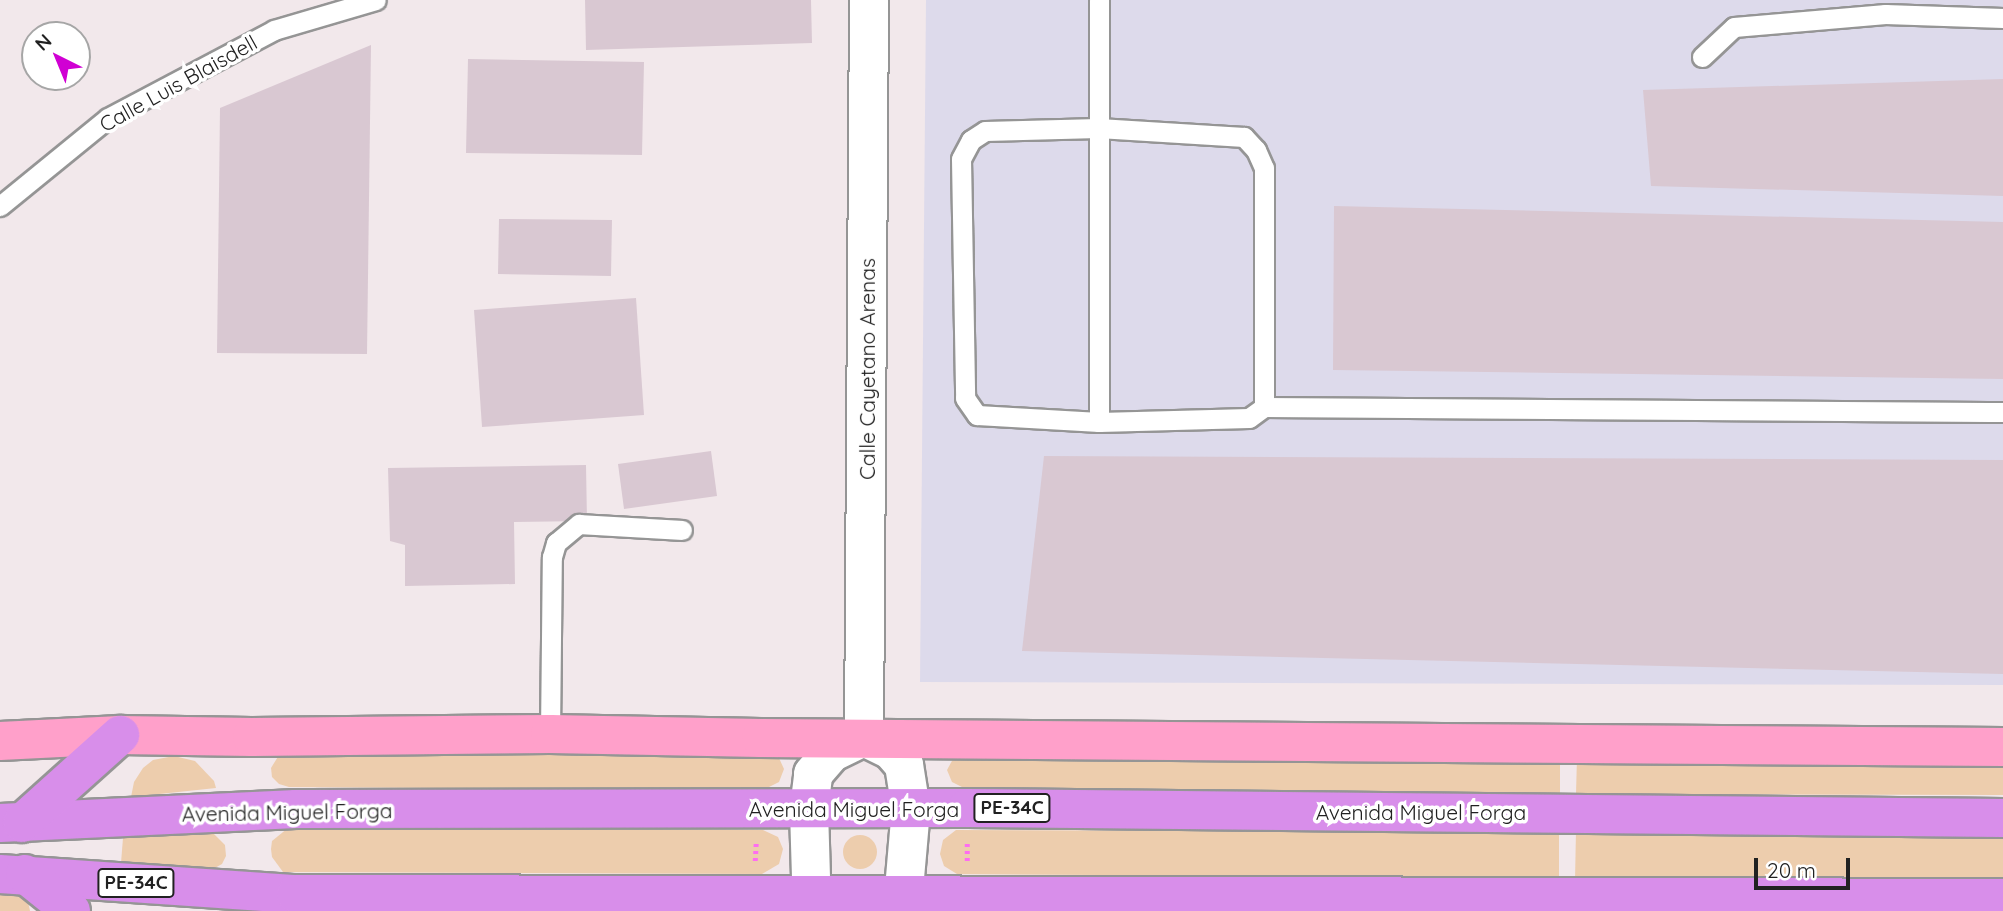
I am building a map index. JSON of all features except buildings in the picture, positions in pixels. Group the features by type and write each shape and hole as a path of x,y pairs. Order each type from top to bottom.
{"highway":[{"path":"11,823 120,735"},
{"name":"Avenida Miguel Forga","path":"11,823 256,810 911,809 2003,818"},
{"path":"12,874 71,911"},
{"name":"PE-34C","path":"12,874 296,894 811,902 2003,898"}],"main road":[{"path":"0,741 120,735 252,737 550,734 2003,747"}],"street":[{"name":"Calle Cayetano Arenas","path":"864,737 869,0"},
{"path":"811,902 810,809 813,774 831,753 864,737 891,750 904,765 911,809 903,902"}],"lane":[{"name":"Calle Luis Blaisdell","path":"0,206 108,118 274,30 376,0"},
{"path":"1098,0 1099,422"},
{"path":"1702,57 1734,27 1885,13 2003,18"},
{"path":"1264,407 1264,168 1256,150 1244,137 1098,128 985,131 971,140 961,159 965,398 977,415 1099,422 1249,418 1264,407 2003,412"},
{"path":"550,734 552,557 556,543 579,524 682,530"}],"path":[{"path":"967,830 967,872"},
{"path":"755,865 757,831"}],"shaded area":[{"path":"926,0 2003,0 2003,685 920,682"},
{"path":"288,752 766,754 779,758 784,769 779,782 763,790 289,787 279,784 272,777 271,768 279,755"},
{"path":"174,756 195,761 214,781 216,788 131,797 134,782 143,768 153,760"},
{"path":"1577,757 2003,762 2003,795 1576,794"},
{"path":"1560,758 1560,793 962,787 952,782 947,770 953,759"},
{"path":"288,828 763,830 778,837 783,849 779,864 762,874 283,872 272,857 271,849 272,841"},
{"path":"956,830 1559,832 1559,878 957,874 944,866 940,854 943,840"},
{"path":"1576,831 2003,836 2003,882 1575,880"},
{"path":"212,832 225,845 226,856 222,864 213,869 121,863 123,838"},
{"path":"860,835 872,840 877,852 872,864 860,869 848,864 843,852 848,840"},
{"path":"0,890 27,897 30,911 0,911"}]}
